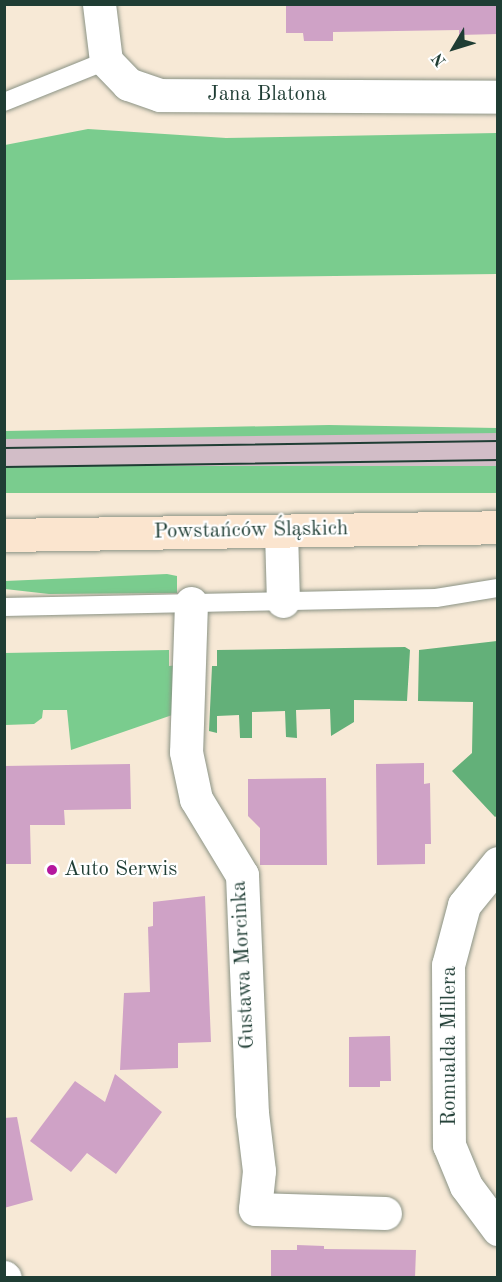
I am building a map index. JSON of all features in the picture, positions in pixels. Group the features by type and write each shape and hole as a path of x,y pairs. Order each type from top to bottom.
{"main road":[{"name":"Powstańców Śląskich","path":"4,535 498,527"}],"street":[{"path":"99,4 106,61"},
{"name":"Jana Blatona","path":"106,61 128,84 160,95 498,97"},
{"path":"281,531 282,601"},
{"name":"Gustawa Morcinka","path":"191,603 186,752 196,799 242,875 252,1113 259,1172 255,1209 385,1213"},
{"name":"Romualda Millera","path":"498,863 464,904 448,965 449,1145 466,1186 498,1229"}],"lane":[{"path":"4,102 106,61"},
{"path":"4,607 446,597 498,588"}],"shaded area":[{"path":"5,433 497,433 497,466 5,466"}],"green space":[{"path":"88,129 226,138 497,133 497,274 5,280 5,145"},
{"path":"329,425 497,428 498,433 4,439 5,431"},
{"path":"5,466 497,466 497,493 5,493"},
{"path":"167,574 177,576 177,593 49,594 5,589 5,581"},
{"path":"497,641 498,815 495,817 452,771 472,753 473,702 418,701 419,650"},
{"path":"405,647 410,650 407,701 354,700 354,722 331,736 330,709 296,710 297,738 286,737 285,711 252,712 252,738 240,738 239,715 217,716 217,733 209,731 212,666 217,666 217,650"},
{"path":"169,650 169,666 179,665 178,713 71,750 67,710 43,710 42,718 34,724 5,725 4,653"}],"building":[{"path":"286,4 498,4 498,34 459,35 459,30 333,32 333,41 304,41 303,33 286,33"},
{"path":"424,763 424,784 430,783 431,844 425,844 425,864 377,865 376,764"},
{"path":"130,764 131,809 64,810 65,825 30,825 31,864 4,864 4,766"},
{"path":"326,778 327,865 260,865 260,828 248,816 248,779"},
{"path":"205,896 211,1042 178,1043 178,1068 120,1070 124,993 150,992 148,927 153,926 153,902"},
{"path":"390,1036 391,1081 380,1081 380,1087 349,1087 349,1037"},
{"path":"115,1074 162,1112 116,1174 87,1153 71,1172 30,1141 75,1081 105,1102"},
{"path":"17,1117 33,1200 4,1208 4,1118"},
{"path":"297,1245 324,1246 324,1249 416,1250 415,1278 271,1278 271,1250 297,1250"}],"tram line":[{"path":"4,448 498,441"},
{"path":"4,467 498,460"}],"place":[{"name":"Auto Serwis","path":"52,870"}]}
